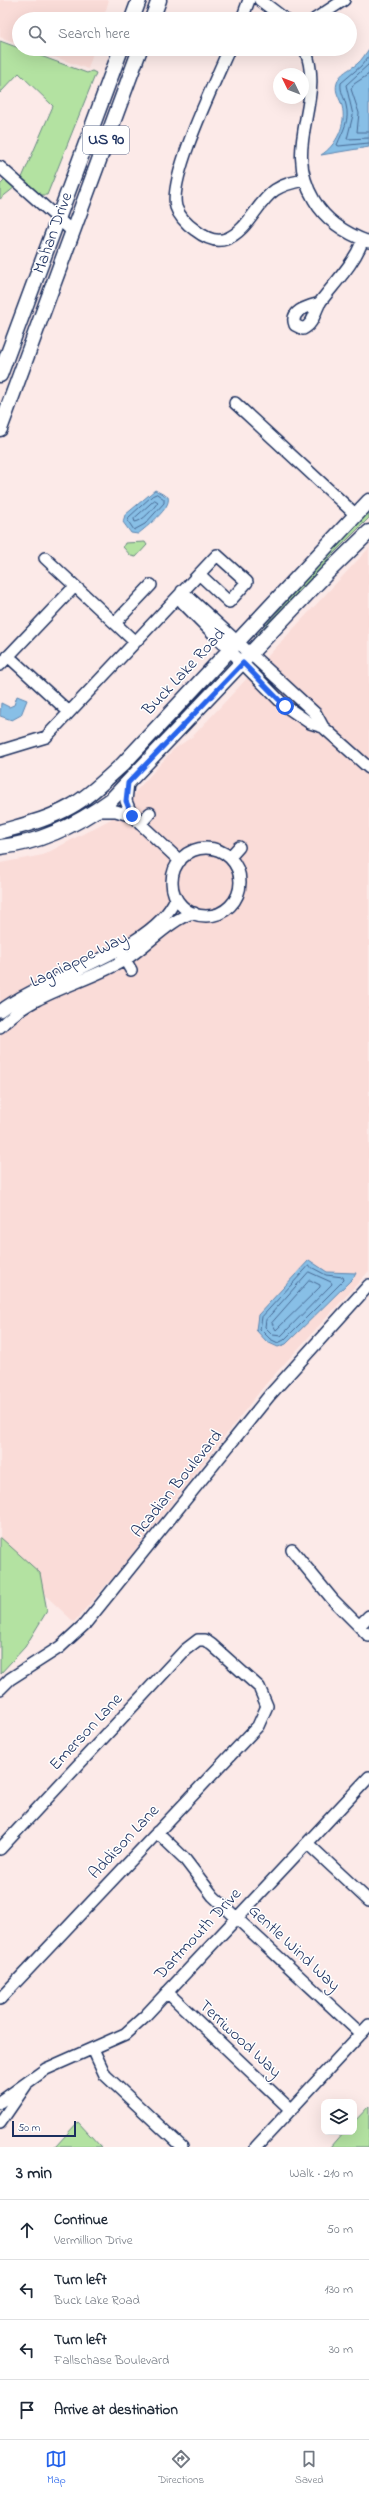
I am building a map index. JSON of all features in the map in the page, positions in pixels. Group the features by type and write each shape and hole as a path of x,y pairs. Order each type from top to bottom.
{"main road":[{"path":"135,12 139,0"},
{"path":"155,12 159,0"},
{"name":"Mahan Drive","path":"0,375 118,56"},
{"name":"Mahan Drive","path":"0,429 137,56"},
{"name":"Buck Lake Road","path":"0,832 36,822 70,807 86,797 123,764 369,501"},
{"path":"328,572 332,557 369,522"},
{"path":"0,847 42,838 72,825 96,811 128,783 328,572 369,532"},
{"path":"352,548 369,542"}],"street":[{"path":"245,12 249,0"},
{"path":"260,0 276,12"},
{"path":"326,12 344,0"},
{"path":"226,56 199,115 176,186 176,206 179,213 199,233 213,240 226,239 237,232 274,190 304,180"},
{"path":"307,56 310,68 311,84 300,149 304,180 317,205 327,217 347,232 366,241 348,270 320,303"},
{"path":"0,167 73,232"},
{"path":"235,403 356,515"},
{"path":"45,558 135,642"},
{"path":"0,752 46,737 199,574"},
{"path":"115,623 151,585"},
{"path":"0,665 75,586"},
{"path":"180,594 196,604 209,623"},
{"path":"180,594 247,658 285,706 310,723 323,727 369,768"},
{"path":"8,656 69,712"},
{"path":"128,783 126,801 136,820"},
{"path":"96,811 116,811 136,820 180,861"},
{"path":"136,820 150,814"},
{"path":"230,857 239,847"},
{"path":"204,849 222,852 230,857 237,867 240,878 239,890 235,900 227,909 217,914 205,916 194,913 184,907 176,898 173,887 173,875 180,861 188,854 204,849"},
{"name":"Lagniappe Way","path":"122,955 172,909 176,898"},
{"name":"Lagniappe Way","path":"0,1027 8,1009 33,989 143,948 183,916 194,913"},
{"path":"122,955 131,970"},
{"name":"Acadian Boulevard","path":"0,1690 10,1679 60,1646 85,1624 269,1396 369,1285"},
{"path":"292,1550 308,1571 369,1636"},
{"path":"359,1626 369,1616"},
{"name":"Emerson Lane","path":"0,1849 198,1636 212,1645 259,1687 272,1706"},
{"name":"Addison Lane","path":"0,1999 258,1726 272,1706"},
{"name":"Dartmouth Drive","path":"0,2102 46,2069 125,2034 167,1992 369,1777"},
{"name":"Gentle Wind Way","path":"157,1832 184,1858 213,1896 361,2034"},
{"path":"307,1843 369,1901"},
{"name":"Terriwood Way","path":"167,1992 291,2110"},
{"path":"256,2147 369,2025"},
{"path":"93,2049 105,2075 182,2147"},
{"name":"Dartmouth Drive","path":"0,2123 28,2082"}],"shaded area":[{"path":"0,0 109,0 105,12 12,12 12,41 0,37"},
{"path":"52,56 92,56 88,69"},
{"path":"369,548 369,1271 265,1385 121,1568 74,1622 0,1553 0,863 43,855 111,819 173,750 193,736"}],"green space":[{"path":"0,41 12,45 12,56 41,56 87,73 92,71 96,73 47,195 37,195 21,180 53,106 19,73 0,93"},
{"path":"6,179 15,187 0,199 0,185"},
{"path":"369,507 369,518 329,558 318,575 259,636 253,639 314,571 323,555"},
{"path":"145,542 147,545 136,557 131,556 123,547 125,543"},
{"path":"0,1537 40,1573 47,1611 25,1647 0,1674"},
{"path":"369,2106 369,2147 331,2147 341,2135 357,2135 357,2119"},
{"path":"78,2122 101,2147 55,2147"}],"water":[{"path":"369,49 369,147 321,155 336,140 342,127 342,106 336,89 338,80 343,74 362,59"},
{"path":"155,490 168,497 166,506 158,517 138,534 131,533 123,522 125,515"},
{"path":"17,696 27,700 21,715 12,720 0,716 1,703 9,707 14,705"},
{"path":"309,1260 327,1272 356,1273 354,1277 286,1344 278,1347 267,1342 256,1330 258,1315"}],"route":[{"path":"132,816 126,801 128,783 243,663 285,706"}]}
